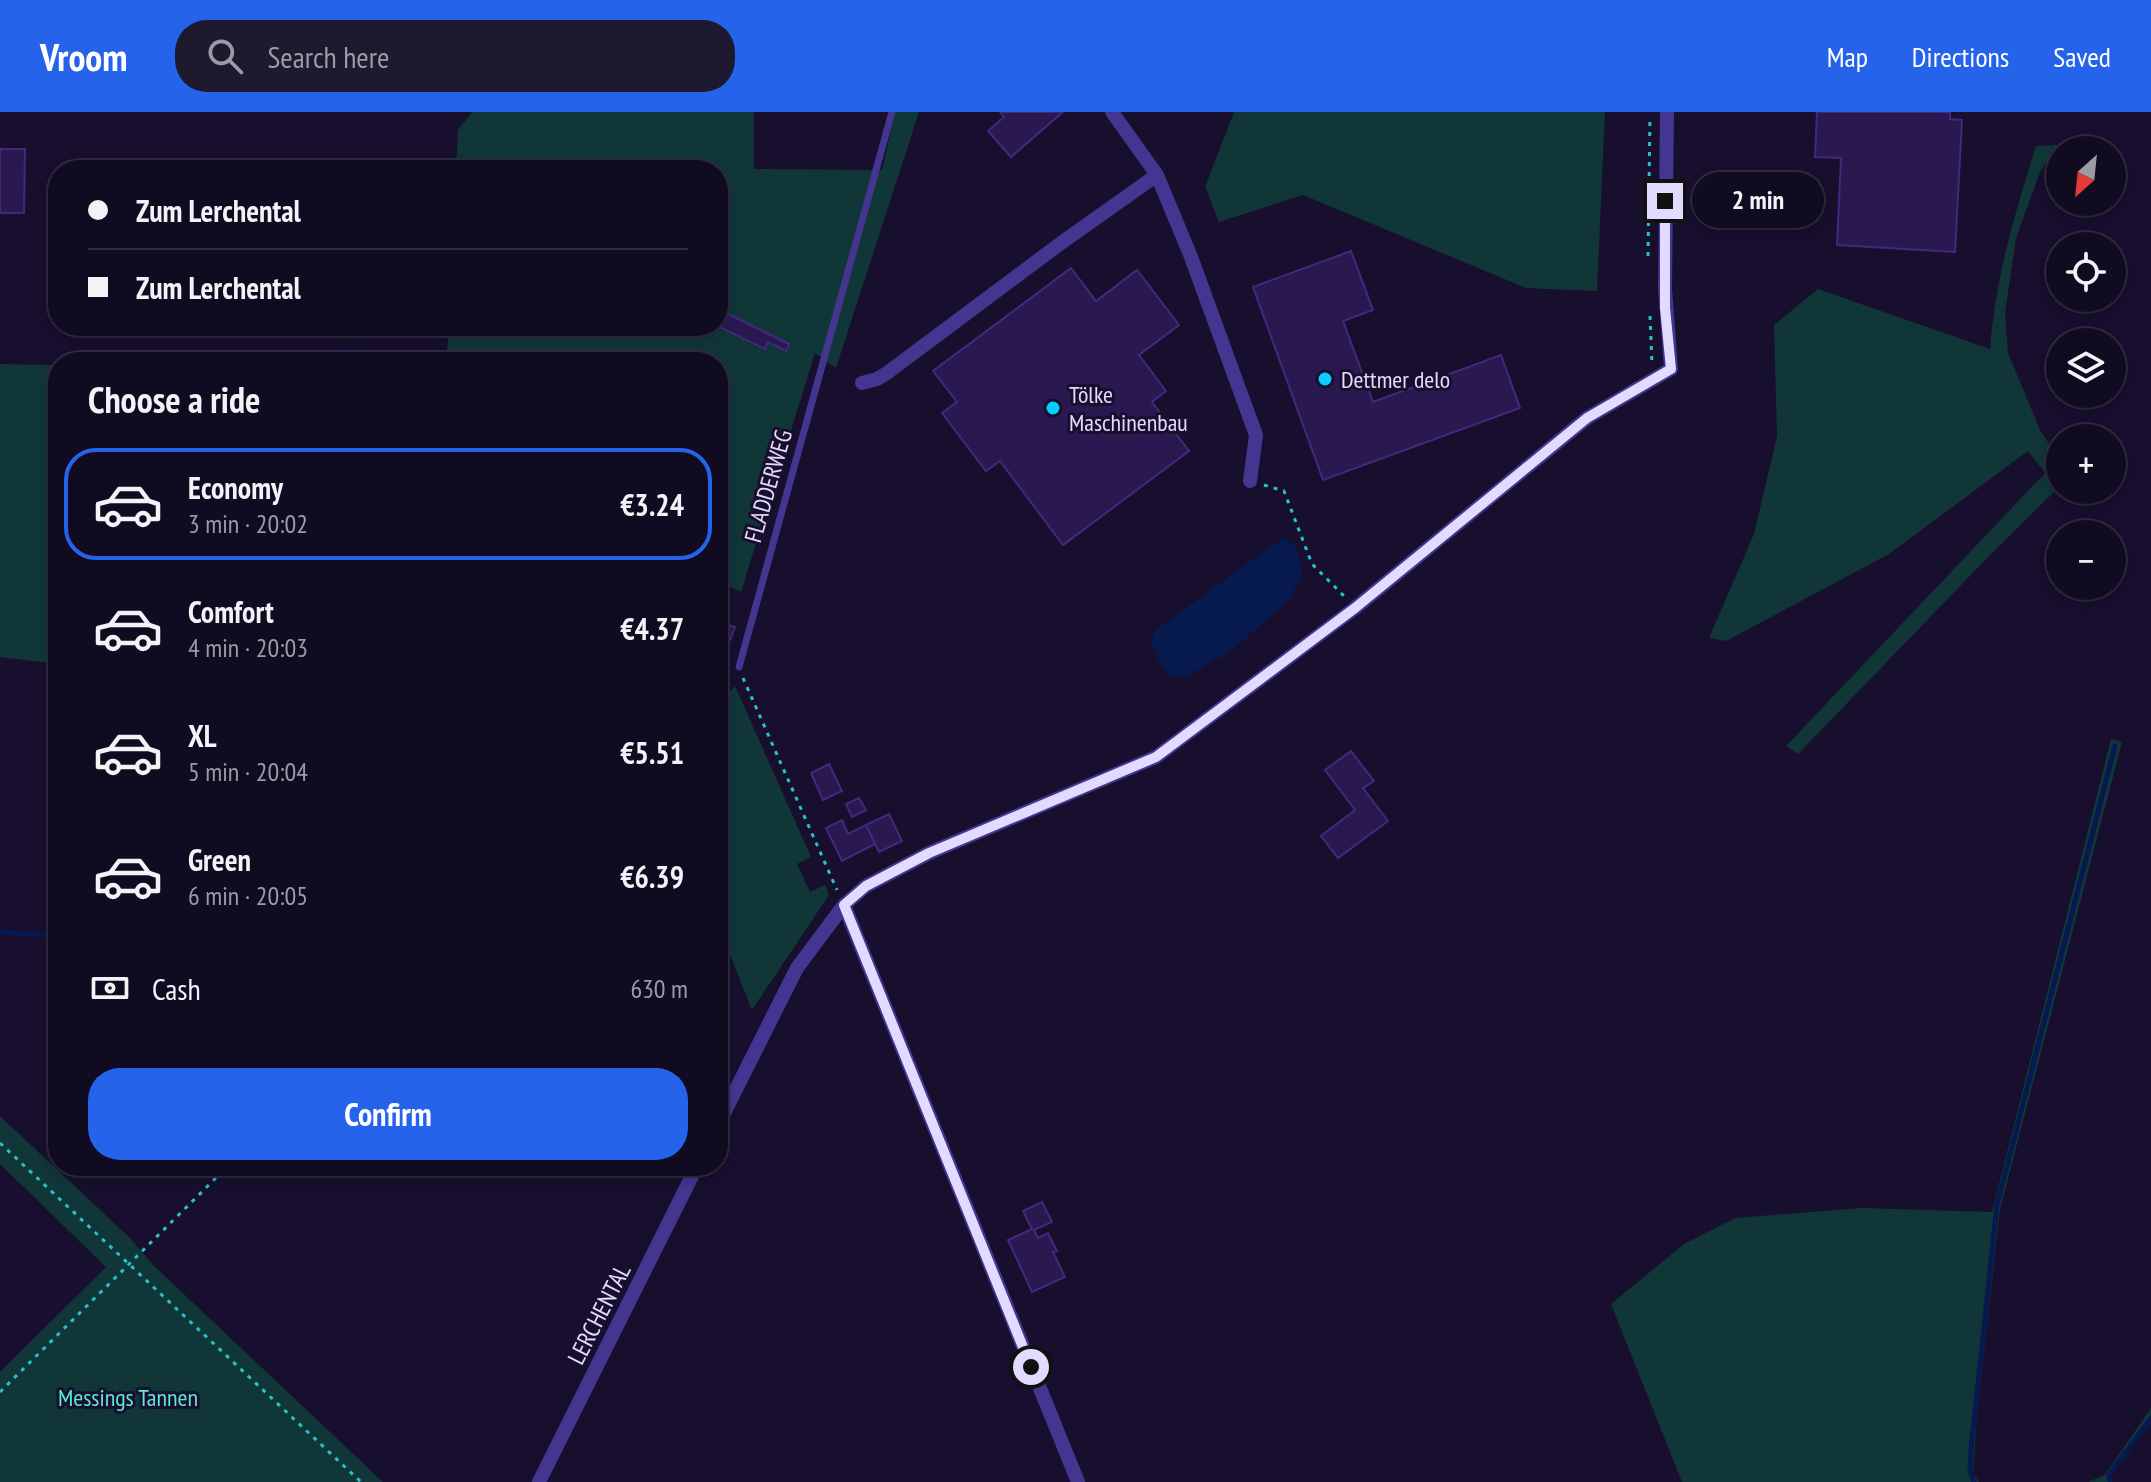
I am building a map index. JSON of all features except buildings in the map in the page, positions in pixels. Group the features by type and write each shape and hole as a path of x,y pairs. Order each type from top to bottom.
{"street":[{"path":"1112,112 1157,175 1191,257 1256,435 1250,481"},
{"path":"728,1105 797,968 844,905 866,886 929,853 1156,757 1355,608 1587,418 1671,369 1665,288 1667,112"},
{"path":"862,383 887,373 1157,175"},
{"path":"844,905 1078,1482"},
{"name":"LERCHENTAL","path":"539,1482 692,1176"}],"lane":[{"name":"FLADDERWEG","path":"739,667 892,112"}],"path":[{"path":"1250,481 1284,491 1312,564 1355,608"},
{"path":"728,680 739,667 844,905"},
{"path":"0,1143 361,1482"},
{"path":"0,1392 218,1176"}],"green space":[{"path":"472,112 754,112 754,169 882,170 895,112 919,112 836,368 815,353 741,592 728,586 728,352 447,352 448,336 728,336 728,160 456,160 458,130"},
{"path":"1234,112 1605,112 1597,291 1526,288 1303,195 1219,222 1205,187"},
{"path":"2036,146 2046,146 2046,163 2016,238 2005,313 2008,353 2046,439 2046,500 1798,754 1786,746 2045,473 2028,451 1889,554 1726,641 1709,638 1754,534 1777,436 1774,325 1818,289 1990,349 2001,271"},
{"path":"0,364 48,365 48,663 0,657"},
{"path":"735,686 811,857 797,864 810,892 825,885 829,895 752,1010 728,950 728,694"},
{"path":"2111,739 2122,742 2000,1209 1977,1414 1973,1473 1979,1482 1682,1482 1611,1304 1684,1244 1735,1218 1862,1208 1992,1212"},
{"name":"Messings Tannen","path":"0,1116 48,1161 48,1176 64,1176 130,1238 153,1265 383,1482 0,1482 0,1372 106,1267 0,1164"},
{"path":"2151,1408 2151,1422 2111,1475 2112,1482 2088,1482 2105,1475"}],"water":[{"path":"349,348 367,352 337,352"},
{"path":"1286,537 1297,549 1303,572 1290,599 1230,652 1183,678 1171,676 1159,661 1151,643 1155,631"}],"waterway":[{"path":"1974,1482 1970,1471 1971,1449 1997,1205 2115,746"},
{"path":"0,932 48,935"},
{"path":"2110,1482 2109,1475 2151,1418"}],"place":[{"name":"Dettmer delo","path":"1325,379"},
{"name":"Tölke Maschinenbau","path":"1053,408"}],"route":[{"path":"1031,1367 844,905 866,886 929,853 1156,757 1355,608 1587,418 1671,369 1665,308 1665,201"}]}
